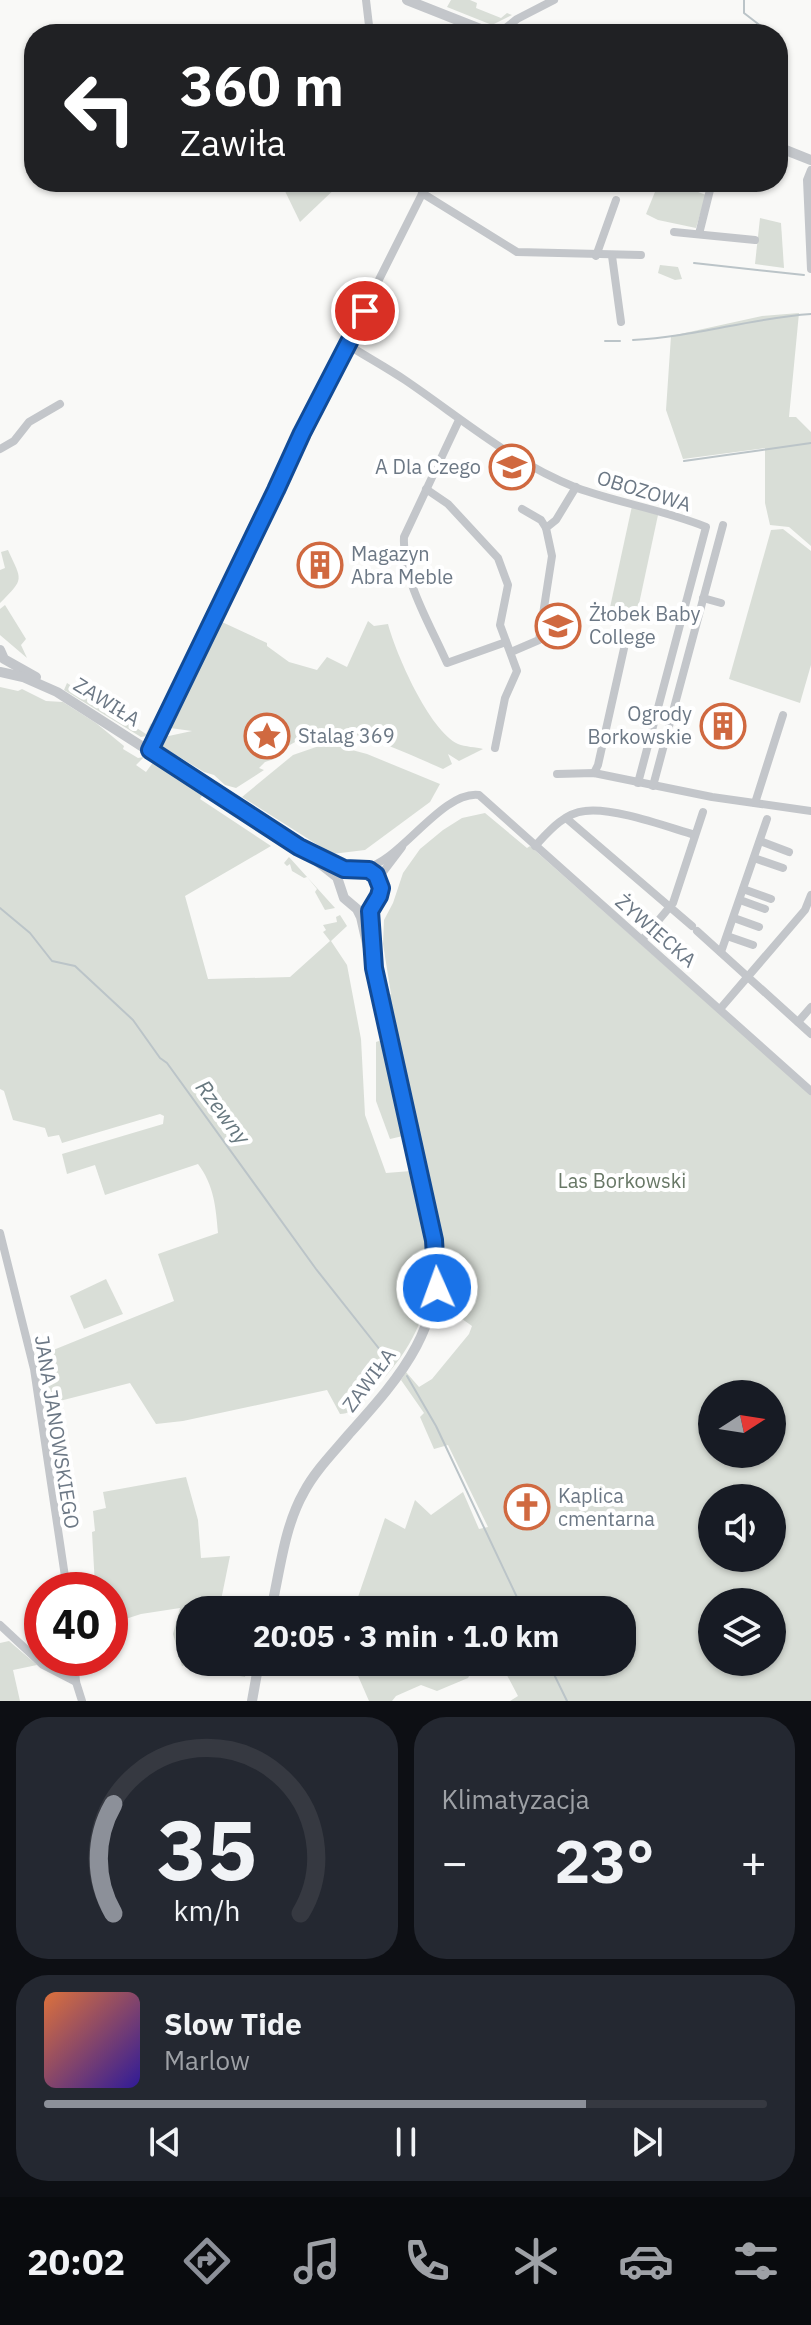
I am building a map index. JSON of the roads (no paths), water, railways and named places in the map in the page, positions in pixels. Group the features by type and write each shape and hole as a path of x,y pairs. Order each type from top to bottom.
{"street":[{"path":"366,0 369,24"},
{"path":"407,0 470,24"},
{"path":"510,24 554,0"},
{"path":"788,151 811,160"},
{"path":"811,170 807,180 811,269"},
{"path":"699,234 710,192"},
{"path":"150,750 302,433 422,193 517,252 641,255"},
{"path":"596,256 616,200"},
{"path":"674,232 755,240"},
{"path":"612,256 621,322"},
{"name":"OBOZOWA","path":"348,345 517,457 576,487 706,527 638,783"},
{"path":"0,449 14,441 29,422 60,404"},
{"path":"459,420 404,537 403,553 412,583 447,663 506,642"},
{"path":"546,528 556,520 576,487"},
{"path":"426,489 448,504 498,558 508,585 500,625 517,671 505,698 495,748"},
{"path":"511,652 539,640 552,556 546,528 541,520 522,509"},
{"path":"653,786 723,525"},
{"path":"703,598 721,603"},
{"path":"594,773 625,644"},
{"name":"ZAWIŁA","path":"0,661 23,677 57,692"},
{"name":"ZAWIŁA","path":"0,661 35,676 299,847 335,875 344,898 361,915 433,1232 437,1288 431,1316 415,1348 379,1400 303,1493 293,1515 274,1596"},
{"path":"755,803 783,715"},
{"path":"557,774 594,773 653,786 811,811"},
{"name":"ŻYWIECKA","path":"410,837 457,801 466,796 479,795 811,1091"},
{"path":"535,846 552,827 585,811 610,812 695,835"},
{"path":"642,940 669,908 703,812"},
{"path":"566,818 742,969 747,978 811,1034"},
{"path":"721,952 767,819"},
{"path":"341,888 347,874 376,865 410,837"},
{"path":"380,883 383,872 410,837"},
{"path":"760,841 789,852"},
{"name":"ZAWIŁA","path":"299,847 342,869 373,872 380,883 379,896 370,911 374,968"},
{"path":"754,858 783,868"},
{"path":"743,889 771,899"},
{"path":"720,1009 808,911 811,895"},
{"path":"740,900 765,909"},
{"path":"354,906 366,907 374,903"},
{"path":"734,918 759,927"},
{"path":"727,936 753,945"},
{"path":"798,1022 811,1007"},
{"name":"JANA JANOWSKIEGO","path":"0,1233 34,1369 64,1572"},
{"path":"0,1625 43,1665 76,1682"},
{"path":"76,1676 82,1701"},
{"path":"252,1701 256,1676"}],"waterway":[{"path":"744,0 744,13 758,24"},
{"path":"694,263 804,275"},
{"path":"633,340 811,314"},
{"path":"605,341 620,341"},
{"path":"684,461 811,443"},
{"name":"Rzewny","path":"0,908 30,933 52,961 75,966 133,1020 316,1269 392,1365"},
{"name":"Rzewny","path":"407,1376 436,1426 516,1596"},
{"name":"Rzewny","path":"555,1676 567,1701"}],"place":[{"name":"A Dla Czego","path":"512,467"},
{"name":"Magazyn Abra Meble","path":"320,565"},
{"name":"Żłobek Baby College","path":"558,626"},
{"name":"Ogrody Borkowskie","path":"723,726"},
{"name":"Stalag 369","path":"267,736"},
{"name":"Kaplica cmentarna","path":"527,1507"}],"park label":[{"name":"Las Borkowski","path":"622,1181"}]}
